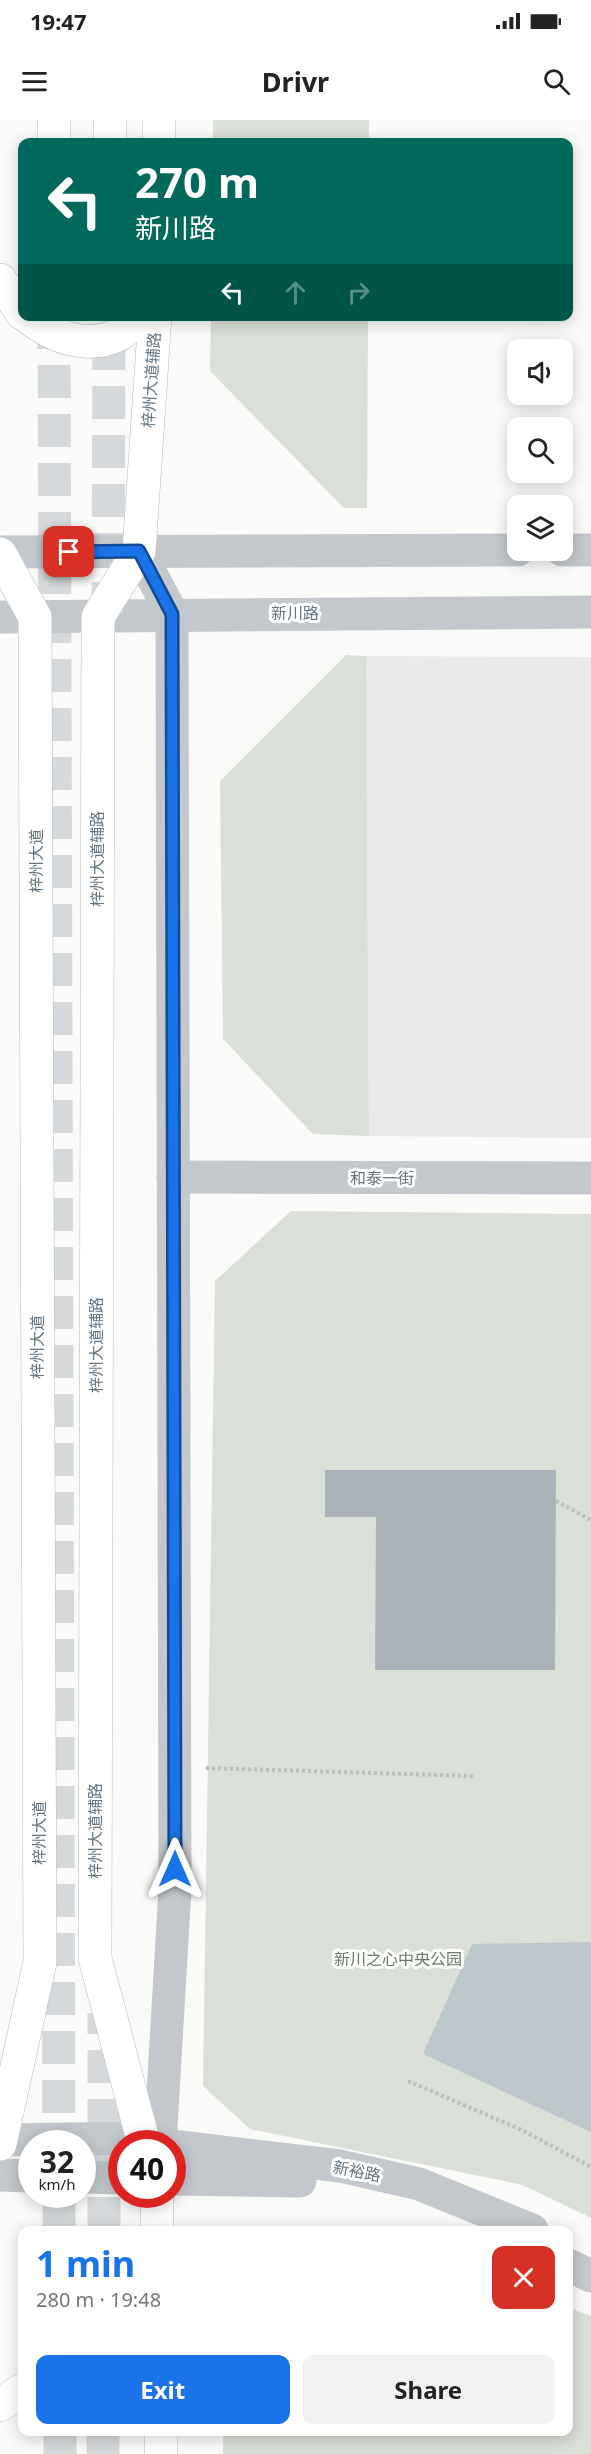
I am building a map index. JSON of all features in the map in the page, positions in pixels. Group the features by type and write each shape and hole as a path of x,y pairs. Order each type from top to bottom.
{"main road":[{"path":"54,120 54,138"},
{"path":"110,120 110,138"},
{"path":"159,120 159,138"},
{"path":"0,280 18,307"},
{"path":"33,321 68,340 90,343 122,334 131,321"},
{"name":"梓州大道辅路","path":"151,2130 95,1958 98,617 139,551 155,321"},
{"name":"梓州大道","path":"0,553 35,617 40,1962 1,2142"},
{"path":"157,2208 158,2226"},
{"path":"0,2405 18,2393"},
{"path":"161,2436 161,2454"}],"street":[{"path":"0,553 507,550"},
{"path":"573,550 591,550"},
{"path":"139,551 172,614 176,1889 156,2130"},
{"name":"新川路","path":"0,617 591,612"},
{"name":"和泰一街","path":"173,1177 591,1178"},
{"name":"新裕路","path":"1,2142 108,2143"},
{"name":"新裕路","path":"186,2147 340,2166 419,2184 522,2226"},
{"path":"0,2175 18,2176"},
{"name":"新裕路","path":"186,2178 285,2180 375,2192 473,2226"},
{"path":"573,2249 591,2258"},
{"path":"573,2267 591,2276"}],"path":[{"path":"556,1501 591,1520"},
{"path":"175,1767 474,1776"},
{"path":"408,2081 522,2130 591,2167"}],"shaded area":[{"path":"366,656 591,657 591,1138 369,1136"},
{"path":"591,1942 591,2132 423,2054 472,1944"}],"green space":[{"path":"213,120 369,120 369,138 213,138"},
{"path":"211,321 368,321 367,508 344,508 210,371"},
{"path":"346,655 366,656 369,1136 313,1134 223,1039 220,781"},
{"name":"新川之心中央公园","path":"291,1211 591,1214 591,2218 523,2185 250,2129 203,2086 215,1281"},
{"path":"573,2309 591,2316 591,2454 223,2454 223,2436 573,2436"}],"building":[{"path":"325,1470 556,1470 555,1670 375,1670 376,1517 325,1517"}],"tunnel":[{"path":"54,321 59,2130"},
{"path":"108,615 109,321"},
{"path":"104,2013 104,2226"},
{"path":"59,2208 59,2226"},
{"path":"60,2436 60,2454"},
{"path":"103,2436 103,2454"}],"route":[{"path":"69,552 139,551 172,614 175,1869"}]}
